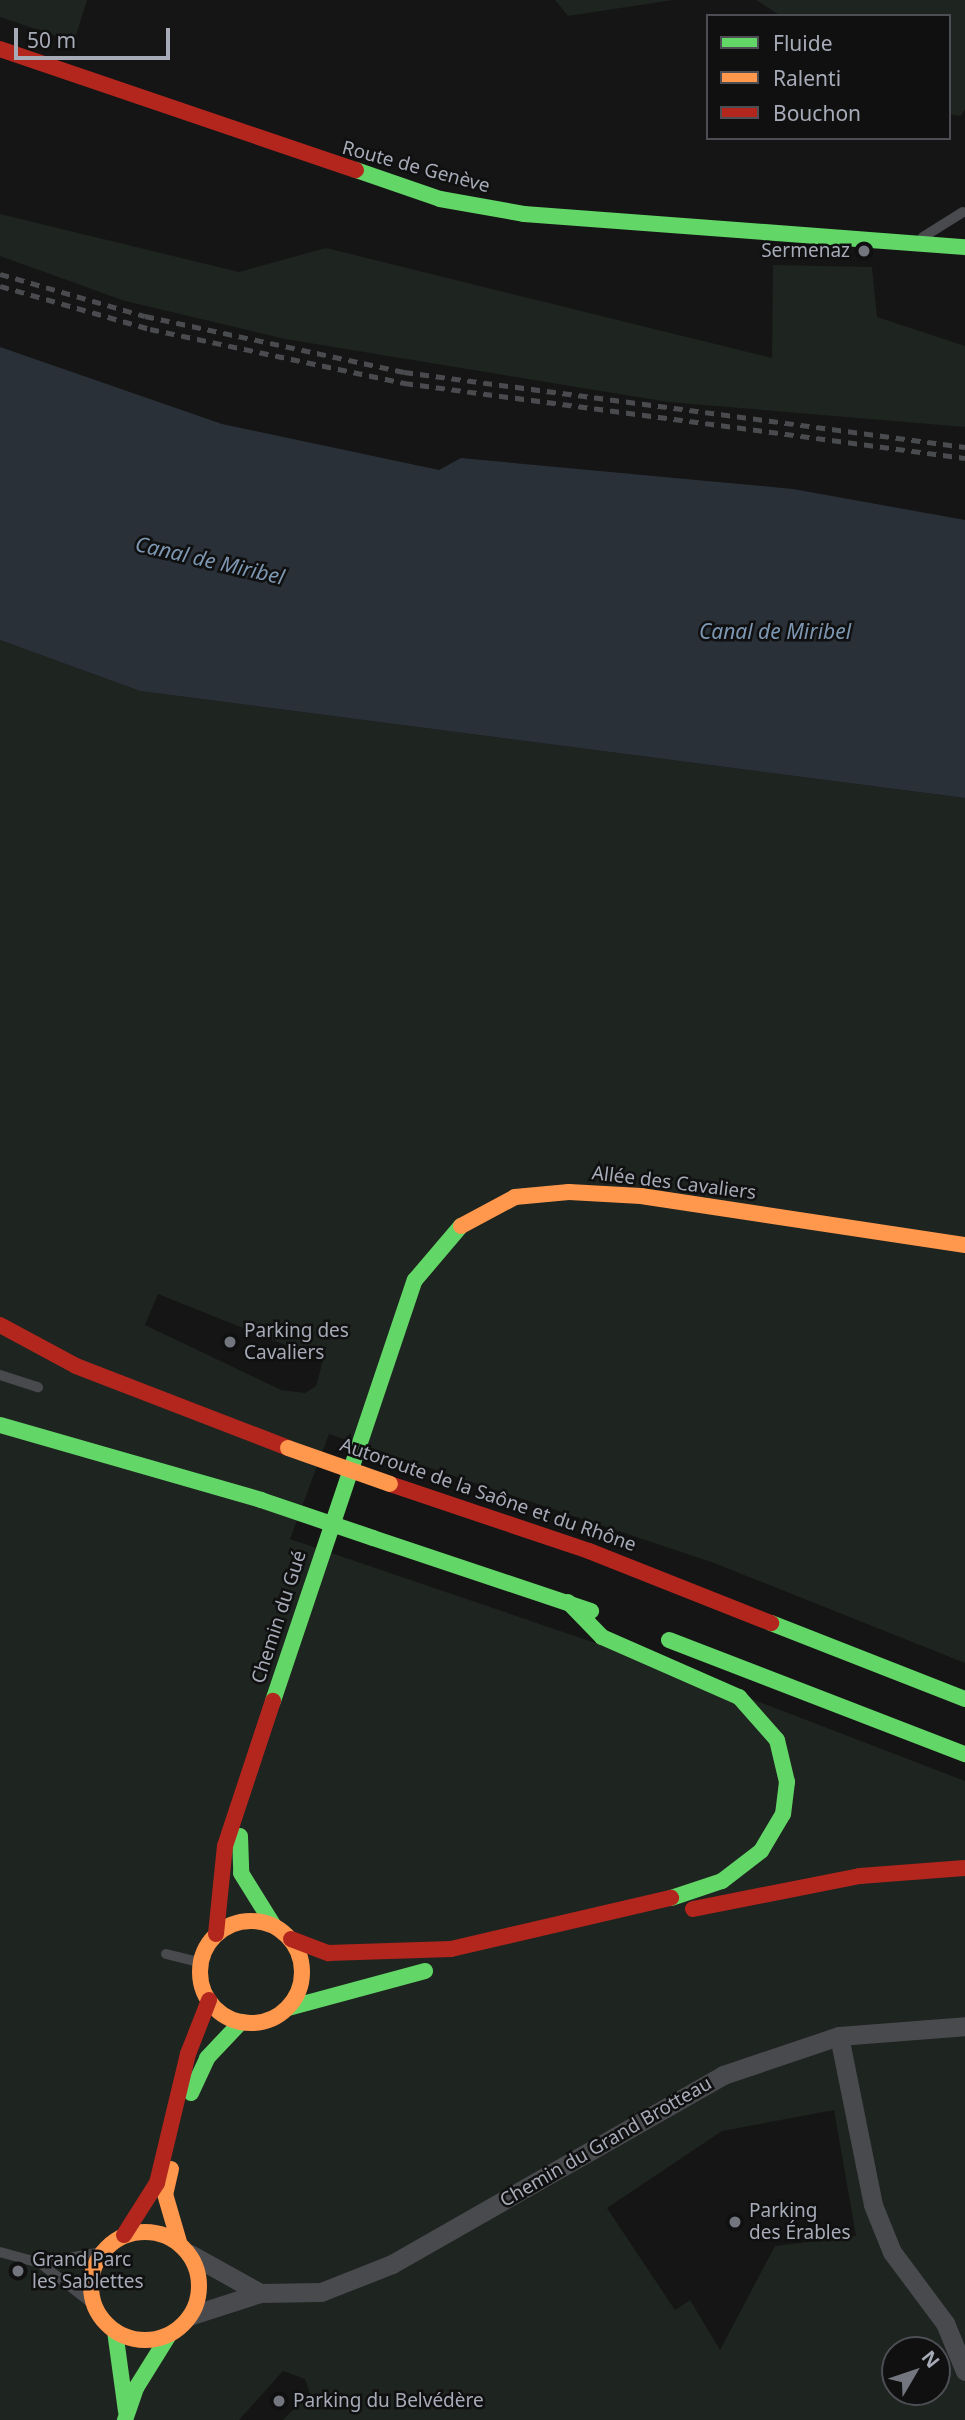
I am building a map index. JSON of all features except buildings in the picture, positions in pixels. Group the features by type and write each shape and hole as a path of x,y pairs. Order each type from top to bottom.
{"main road":[{"name":"Route de Genève","path":"0,49 331,167 440,199 524,214 965,247"},
{"name":"Allée des Cavaliers","path":"357,1444 415,1280 454,1230 515,1197 642,1196 965,1245"},
{"path":"0,1305 144,1395"},
{"name":"Autoroute de la Saône et du Rhône","path":"0,1325 144,1395 390,1484 589,1551 965,1699"},
{"path":"0,1425 261,1500 607,1617"},
{"name":"Chemin du Gué","path":"216,1934 225,1846 357,1444"},
{"path":"169,2335 141,2340 115,2331 94,2305 90,2287 102,2252 124,2235 157,2183 188,2054 209,2000 201,1963 216,1934 244,1921 274,1926 291,1939 328,1953 451,1949 688,1894 722,1881 761,1851 783,1814 787,1782 777,1740 761,1716 739,1697 602,1637 568,1602"},
{"path":"646,1631 965,1754"},
{"name":"Chemin du Gué","path":"240,1802 241,1873 274,1926"},
{"path":"209,2000 241,2022 261,2022 288,2008 356,1984 794,1887 965,1868"},
{"path":"288,2008 303,1974 291,1939"},
{"path":"125,2416 169,2335 192,2315 200,2284 165,2194 192,2087 207,2058 241,2022"},
{"path":"124,2235 152,2231 185,2248"},
{"path":"115,2331 125,2416"}],"street":[{"name":"Chemin du Grand Brotteau","path":"192,2315 260,2293 321,2292 392,2264 723,2075 839,2036 965,2026"},
{"path":"839,2036 873,2206 892,2252 946,2323 965,2371"},
{"path":"185,2248 260,2293"}],"lane":[{"path":"916,243 955,211 963,212"},
{"path":"0,1375 38,1387"},
{"path":"166,1954 201,1963"},
{"path":"0,2252 40,2263 94,2305"},
{"path":"40,2263 102,2252"}],"shaded area":[{"path":"0,0 87,0 74,42 0,17"},
{"path":"555,0 673,0 568,16"},
{"path":"756,0 965,0 965,109 961,116 951,114 951,14 778,14"},
{"path":"0,214 239,272 326,248 772,358 773,265 872,267 877,317 965,346 965,427 668,402 285,339 125,301 0,256"},
{"path":"0,640 140,691 965,798 965,1663 714,1563 329,1434 290,1539 684,1673 965,1781 965,2420 283,2420 310,2393 305,2379 283,2371 239,2420 0,2420","holes":["158,1294 323,1360 316,1386 305,1393 281,1390 145,1325","834,2110 856,2236 775,2246 720,2350 690,2300 675,2310 607,2208 722,2131"]}],"water":[{"name":"Canal de Miribel","path":"0,347 222,424 439,470 461,458 793,489 965,520 965,798 140,691 0,640"}],"railway":[{"path":"0,274 145,316 404,372 965,447"},
{"path":"0,286 150,329 404,383 965,458"}],"traffic: fast":[{"path":"356,170 440,199 524,214 965,247"},
{"path":"273,1701 415,1280 461,1226"},
{"path":"0,1425 261,1500"},
{"path":"261,1500 373,1538"},
{"path":"373,1538 591,1611"},
{"path":"568,1602 602,1637 739,1697 777,1740 787,1782 783,1814 761,1851 722,1881 671,1898"},
{"path":"771,1623 965,1699"},
{"path":"669,1640 965,1754"},
{"path":"240,1836 241,1873 274,1926"},
{"path":"288,2008 425,1971"},
{"path":"191,2093 207,2058 241,2022"},
{"path":"115,2331 126,2411"},
{"path":"125,2420 136,2388 169,2335"}],"traffic: slow":[{"path":"461,1226 515,1197 569,1192 641,1196 965,1245"},
{"path":"288,1448 390,1484"},
{"path":"251,1921 271,1925 287,1936 298,1952 302,1972 298,1992 287,2008 271,2019 251,2023 231,2019 215,2008 204,1992 200,1972 204,1952 215,1936 231,1925 251,1921"},
{"path":"171,2169 165,2194 179,2242"},
{"path":"145,2232 166,2236 184,2247 195,2265 199,2286 195,2307 184,2325 166,2336 145,2340 124,2336 106,2325 95,2307 91,2286 95,2265 106,2247 124,2236 145,2232"}],"traffic: jam":[{"path":"0,49 356,170"},
{"path":"0,1325 76,1366 288,1448"},
{"path":"390,1484 589,1551 771,1623"},
{"path":"216,1934 225,1846 273,1701"},
{"path":"693,1909 860,1876 965,1868"},
{"path":"291,1939 328,1953 451,1949 671,1898"},
{"path":"124,2235 157,2183 188,2054 209,2000"}],"place":[{"name":"Sermenaz","path":"864,251"},
{"name":"Parking des Cavaliers","path":"230,1342"},
{"name":"Parking des Érables","path":"735,2222"},
{"name":"Grand Parc les Sablettes","path":"18,2271"},
{"name":"Parking du Belvédère","path":"279,2401"}]}
